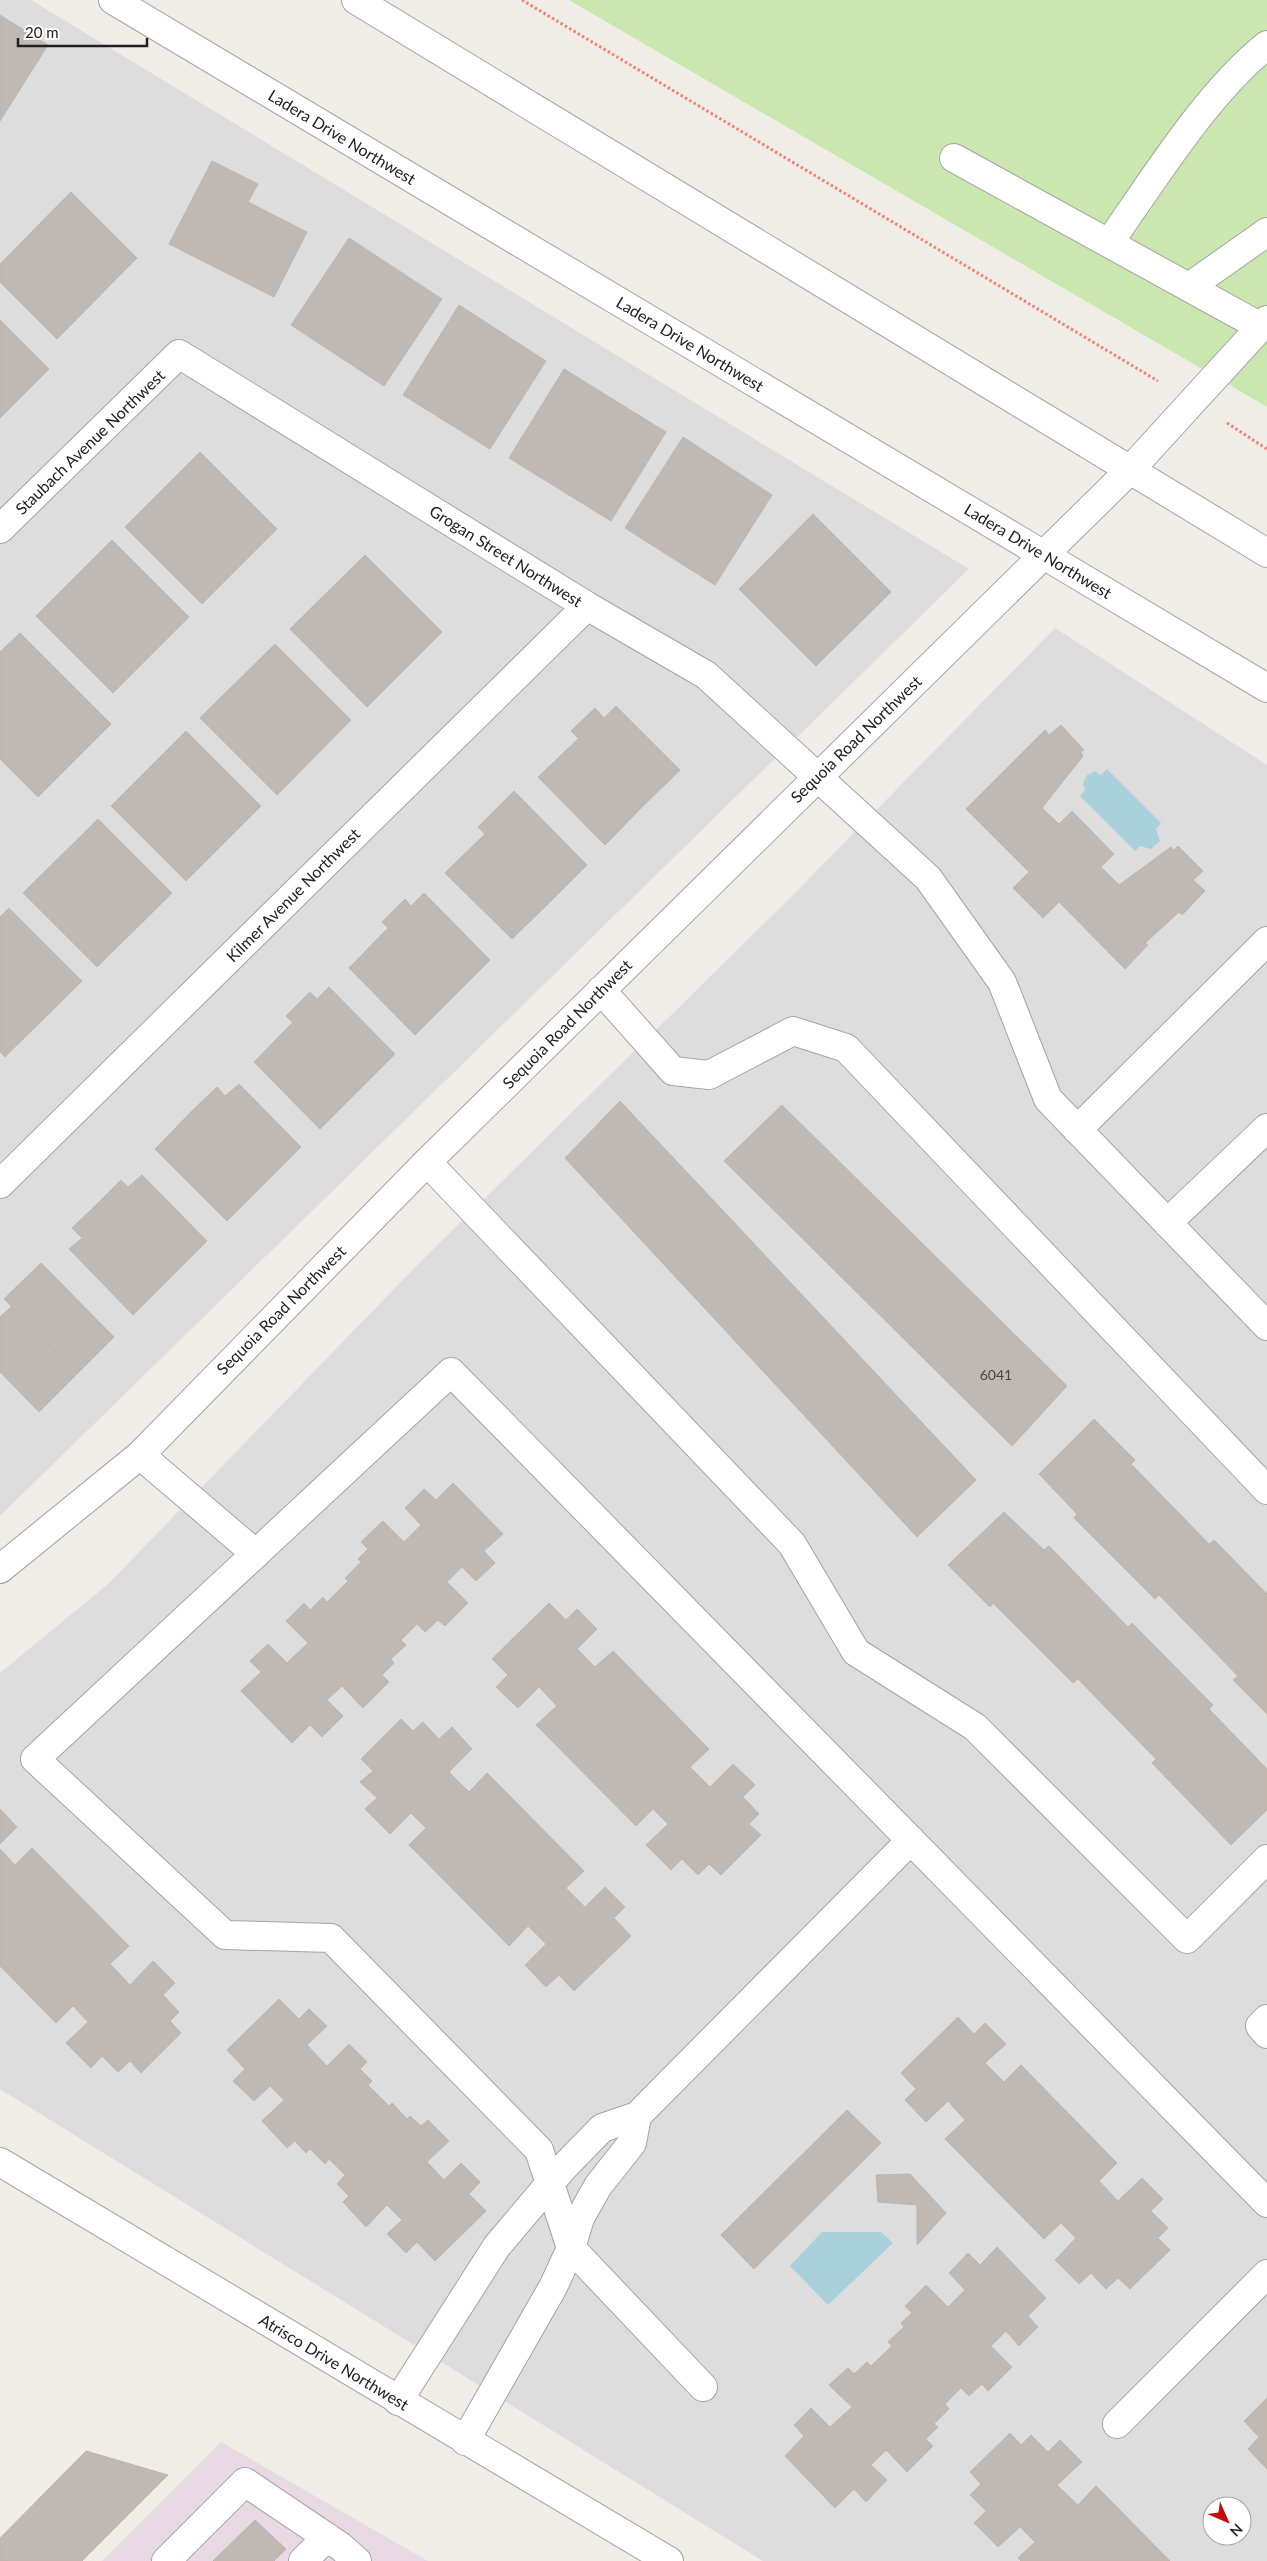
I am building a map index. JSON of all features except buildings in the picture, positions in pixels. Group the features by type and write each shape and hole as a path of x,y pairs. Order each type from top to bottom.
{"street":[{"name":"Ladera Drive Northwest","path":"113,0 1267,688"},
{"path":"356,0 1267,554"},
{"path":"1109,243 1174,150 1220,92 1267,45"},
{"path":"954,158 1188,287 1264,323"},
{"path":"1188,287 1267,232"},
{"name":"Sequoia Road Northwest","path":"0,1569 140,1454 427,1162 1129,471 1264,323"},
{"name":"Staubach Avenue Northwest","path":"0,530 179,354"},
{"name":"Grogan Street Northwest","path":"179,354 587,606 706,675 816,778 928,878 1002,982 1048,1099 1267,1326"},
{"name":"Kilmer Avenue Northwest","path":"0,1184 587,606"},
{"path":"1077,1130 1267,941"},
{"path":"602,990 673,1071 709,1075 793,1030 846,1048 1267,1490"},
{"path":"1167,1223 1267,1128"},
{"path":"427,1162 792,1544 856,1652 975,1727 1187,1939 1267,1859"},
{"path":"703,2387 571,2248 539,2150 331,1938 225,1935 35,1759 452,1372 1267,2203"},
{"path":"140,1454 256,1554"},
{"path":"398,2401 497,2246 550,2184 602,2128 637,2116 911,1840"},
{"path":"1267,2019 1260,2026 1267,2034"},
{"path":"465,2441 553,2287 571,2248 584,2210 598,2186 632,2143 637,2116"},
{"name":"Atrisco Drive Northwest","path":"0,2162 669,2561"},
{"path":"1117,2424 1267,2274"},
{"path":"166,2561 245,2482 327,2537 357,2561"},
{"path":"303,2561 327,2537"}],"path":[{"path":"522,0 1158,381"},
{"path":"1227,423 1267,449"}],"shaded area":[{"path":"0,0 31,0 969,569 0,1516"},
{"path":"1055,628 1267,765 1267,2561 763,2561 0,2089 0,1673 108,1584 425,1257 789,899"},
{"path":"221,2442 428,2561 102,2561"}],"green space":[{"path":"569,0 1267,0 1267,407 1240,391"}],"water":[{"path":"1107,769 1161,823 1156,829 1160,841 1151,849 1140,846 1135,851 1080,796 1085,790 1083,783 1087,775 1095,771 1101,775"},
{"path":"822,2232 881,2232 893,2243 828,2305 790,2266"}]}
